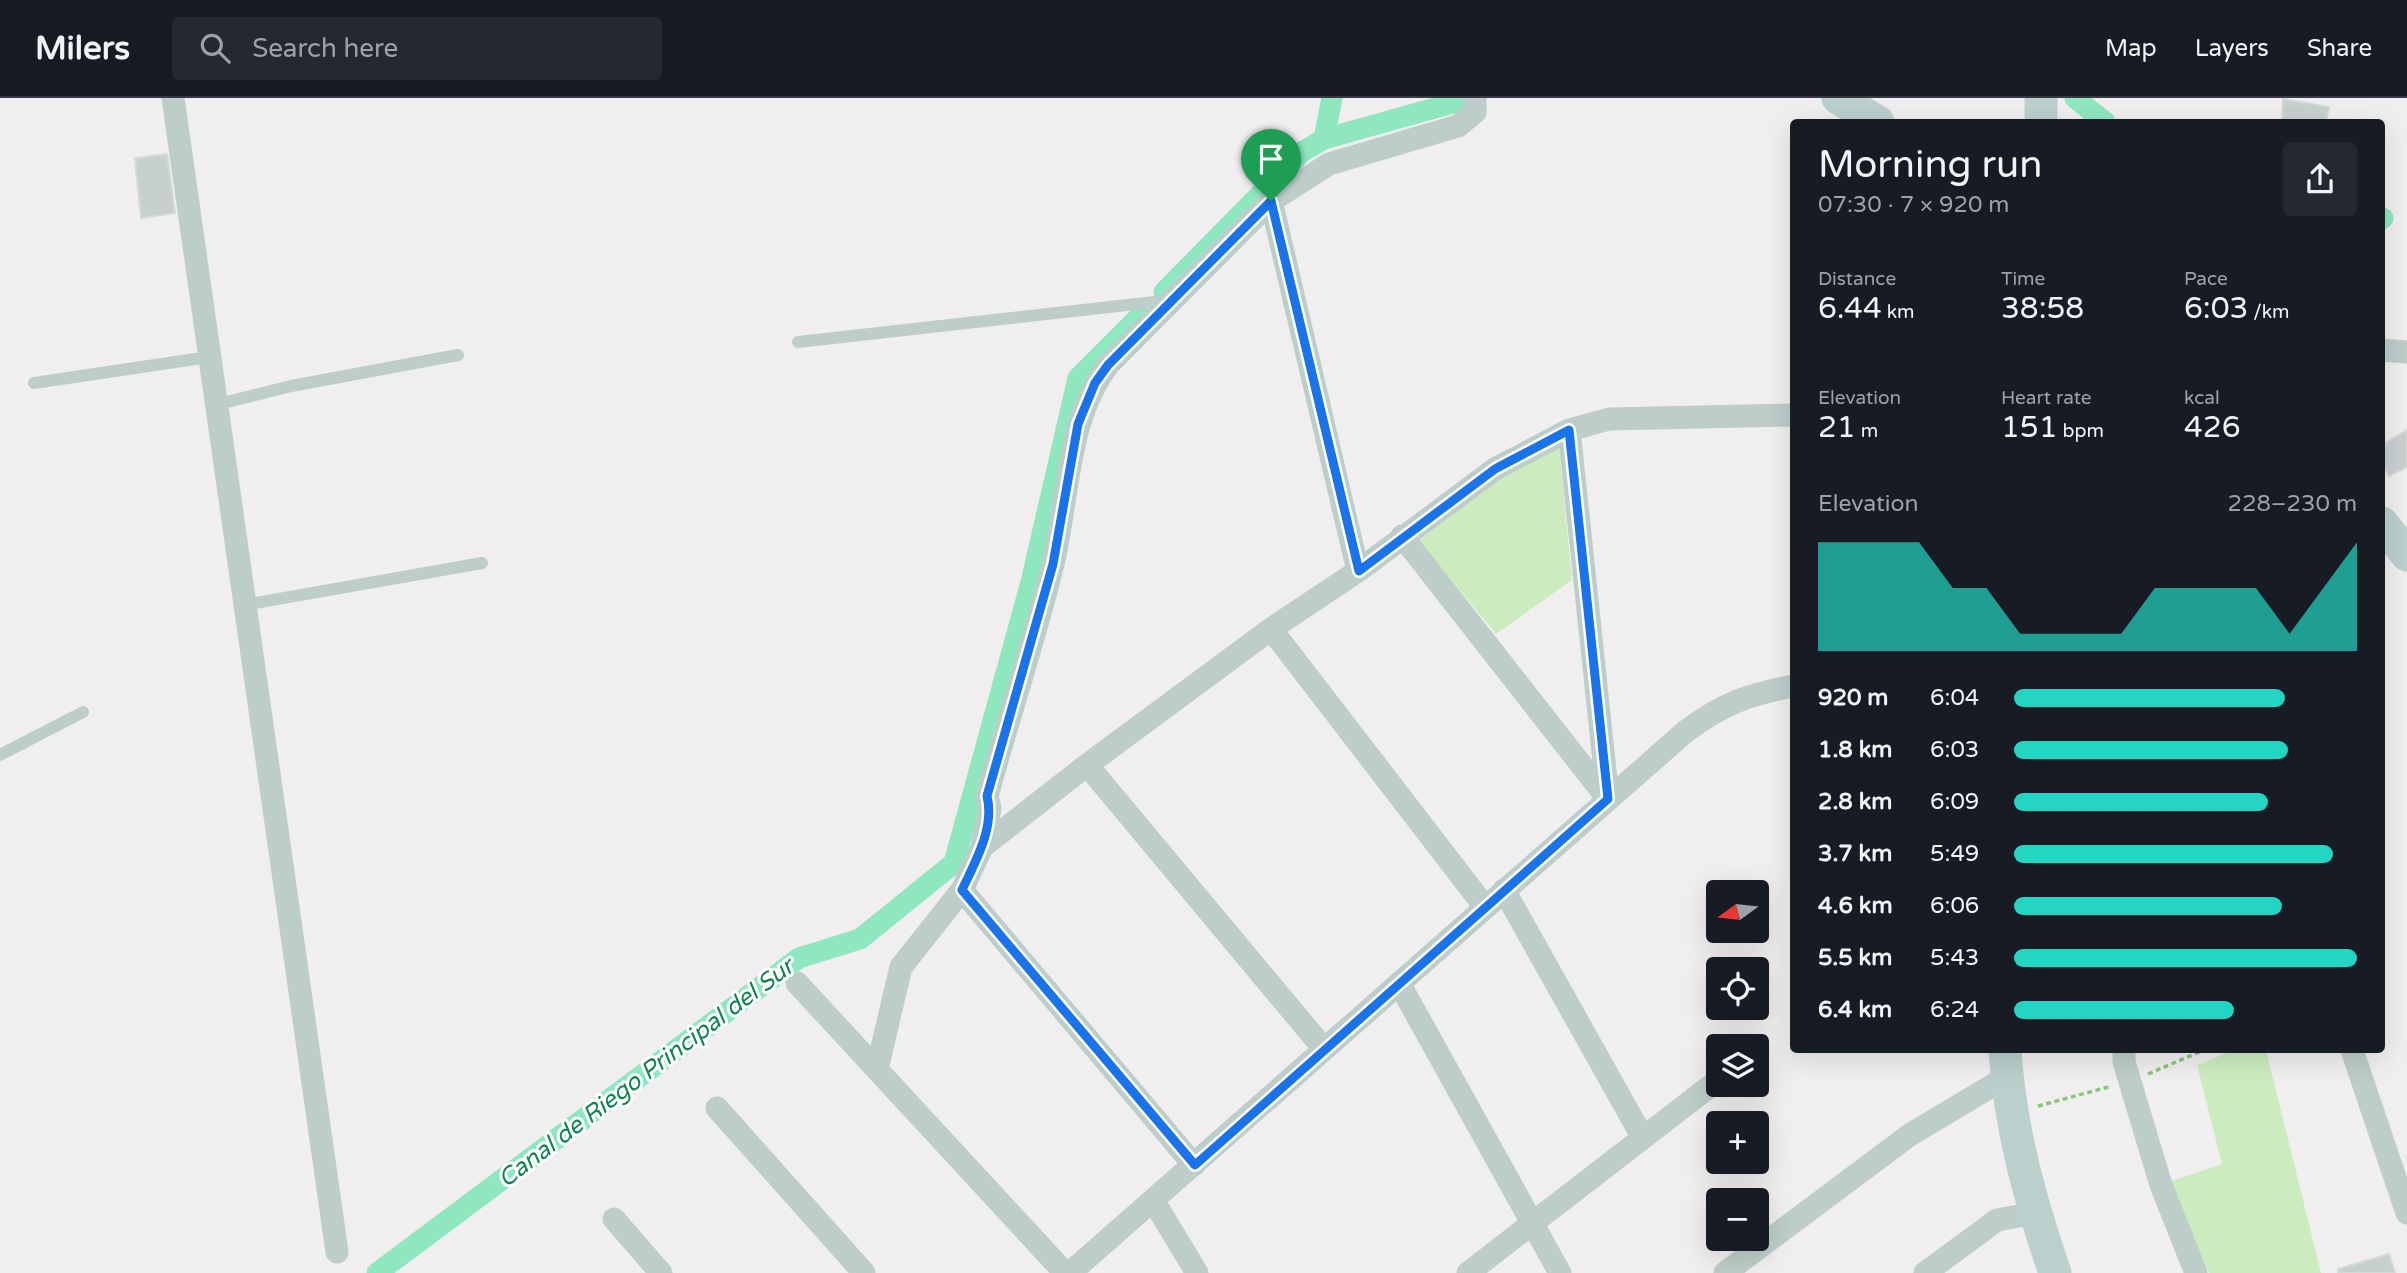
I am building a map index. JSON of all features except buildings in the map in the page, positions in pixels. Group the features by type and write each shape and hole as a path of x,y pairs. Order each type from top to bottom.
{"street":[{"path":"173,98 337,1252"},
{"path":"877,1069 901,967 962,890 982,847 990,808 987,796 1053,564 1078,424 1095,383 1108,365 1271,201 1329,164 1458,126 1475,112 1475,98"},
{"path":"1838,98 1873,119"},
{"path":"2041,98 2041,119"},
{"path":"1271,201 1359,571"},
{"path":"2385,350 2407,352"},
{"path":"982,847 1270,629 1359,571 1402,536 1495,469 1569,430 1609,419 1790,415"},
{"path":"1569,430 1608,799"},
{"path":"1402,536 1608,799"},
{"path":"1270,629 1485,907"},
{"path":"1070,1273 1608,799 1715,709 1754,694 1790,687"},
{"path":"1087,765 1324,1049"},
{"path":"962,890 1195,1165"},
{"path":"1504,890 1643,1138"},
{"path":"1399,982 1531,1225 1560,1273"},
{"path":"797,983 1065,1273"},
{"path":"2124,1053 2124,1062 2161,1185 2196,1273"},
{"path":"2353,1053 2406,1206"},
{"path":"1725,1273 2006,1063 2016,1142 2055,1273"},
{"path":"1468,1273 1706,1089"},
{"path":"717,1108 864,1273"},
{"path":"1153,1200 1197,1273"},
{"path":"1925,1273 1997,1220 2035,1213"},
{"path":"614,1219 661,1273"}],"lane":[{"path":"798,342 1173,300"},
{"path":"215,405 291,386 458,355"},
{"path":"34,383 209,357"},
{"path":"244,605 482,563"},
{"path":"0,755 83,712"}],"green space":[{"path":"1559,446 1572,580 1496,634 1419,541 1506,472"},
{"path":"2227,1053 2267,1053 2321,1273 2209,1273 2169,1182 2222,1164 2197,1065"}],"waterway":[{"name":"Canal de Riego Principal del Sur","path":"1164,292 1302,152 1324,139 1332,98"},
{"path":"1324,139 1471,98"},
{"path":"2075,98 2101,119"},
{"name":"Canal de Riego Principal del Sur","path":"377,1273 799,958 860,939 954,863 1031,582 1078,378 1140,316"}],"route":[{"path":"1271,201 1317,405 1359,571 1402,536 1495,469 1569,430 1608,799 1195,1165 962,890 982,847 990,808 987,796 1053,564 1078,424 1087,400 1108,365 1271,201"}]}
